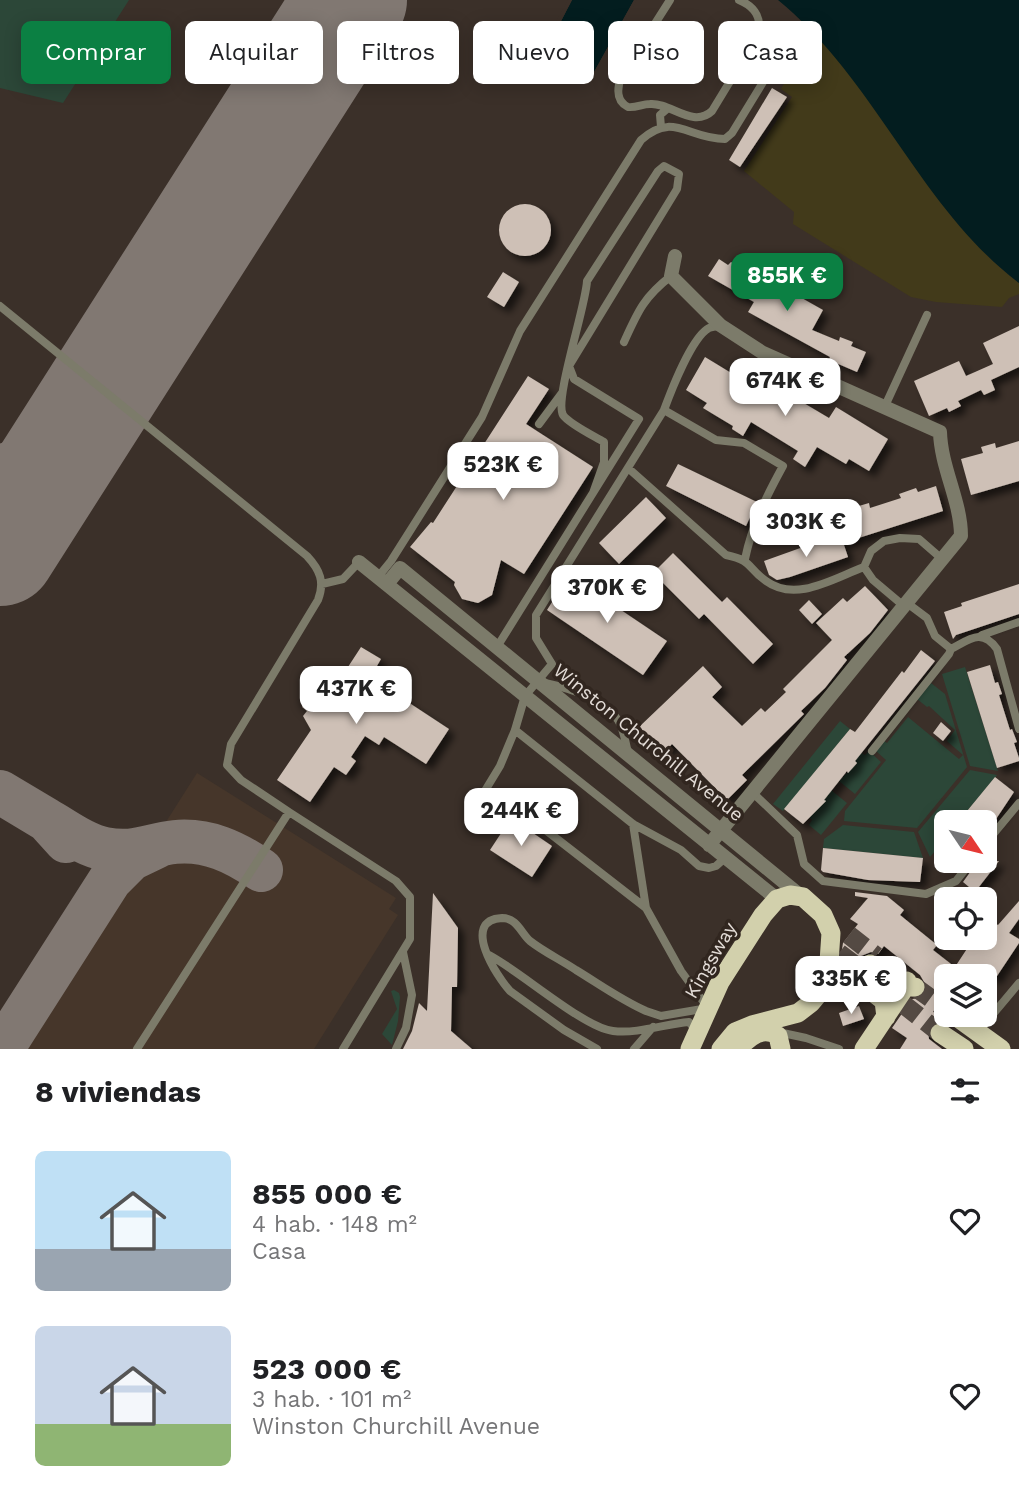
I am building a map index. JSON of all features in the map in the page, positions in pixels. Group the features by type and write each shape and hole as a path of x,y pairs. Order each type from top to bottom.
{"highway":[{"path":"777,900 790,895 803,897"},
{"name":"Winston Churchill Avenue","path":"721,1049 735,1032 798,1013 821,991 835,944 803,897"},
{"name":"Kingsway","path":"694,1041 733,960 763,915 777,900"},
{"path":"867,968 902,996 884,1001 867,968"},
{"path":"864,1049 902,996"},
{"path":"971,1027 1001,1049"},
{"path":"738,1049 752,1036 763,1031 776,1040"},
{"path":"940,1032 964,1049"}],"street":[{"path":"675,256 671,276 720,325 762,353 940,432 944,467 961,521 961,536 709,845"},
{"path":"359,562 777,900"},
{"name":"Winston Churchill Avenue","path":"382,581 400,568 803,897"}],"lane":[{"path":"670,0 621,77 618,91 621,102 628,107 651,103 697,117 706,116 712,111 760,30 757,14 739,0"},
{"path":"382,581 391,561 482,418 527,320 641,140 653,129 667,125 712,139 725,139 732,133 762,84"},
{"path":"661,127 660,116 667,109"},
{"path":"497,647 639,419 581,383 570,373 569,366 677,189 679,174 664,166 658,171 587,281 586,300 578,323 563,391 561,406 565,417 604,442 617,445 625,441"},
{"path":"624,342 640,308 653,290 671,276"},
{"path":"0,306 307,556 318,569 322,584 318,600 231,744 228,765 234,774 289,812 396,881 410,897 410,939 342,1049"},
{"path":"885,406 927,315"},
{"path":"483,794 500,766 525,696 552,663 536,638 536,615 664,410 673,386 697,341 707,329 720,325"},
{"path":"539,424 573,381 581,383"},
{"path":"664,410 716,440 744,443 783,466 751,531 745,559"},
{"path":"593,493 604,462 604,442"},
{"path":"628,468 726,555 745,559 763,579 778,589 801,591 864,567 871,551 884,541 900,538 919,539 942,559"},
{"path":"322,584 343,579 359,562"},
{"path":"864,567 873,580 927,618 935,636 951,649"},
{"path":"872,751 951,649 1019,622"},
{"path":"980,636 989,639 997,649 1019,729"},
{"path":"538,681 582,694 611,713 618,720 629,755"},
{"path":"515,730 633,824 681,850 704,868 716,866 725,858"},
{"path":"752,792 797,835 804,863 823,881 926,894 956,881 962,873"},
{"path":"998,828 1019,803"},
{"path":"520,807 525,814 646,908"},
{"path":"137,1049 289,812"},
{"path":"597,1049 564,1030 510,991 497,974 481,943 484,930 495,920 508,919 532,942 646,1011 661,1016 708,1008 681,971 646,908 633,824"},
{"path":"397,1049 406,1028 412,995 403,952"},
{"path":"489,955 604,1029 621,1032 689,1021 695,1027 694,1041"},
{"path":"978,1032 1019,983"},
{"path":"634,1049 654,1027"},
{"path":"776,1040 796,1035 839,1049"}],"shaded area":[{"path":"197,773 396,898 389,909 398,915 314,1049 22,1049"}],"green space":[{"path":"0,0 129,0 116,21 21,21 21,84 75,84 63,103 0,88"},
{"path":"965,667 998,771 970,766 942,674"},
{"path":"931,683 945,694 967,767 917,828 844,821 845,811 886,760 876,751 884,741 887,743 908,717 959,759 963,755 947,741 955,730 929,706 917,699"},
{"path":"840,721 850,729 783,811 773,804"},
{"path":"869,751 881,762 855,794 839,781 857,763 855,761 861,753 865,755"},
{"path":"970,770 997,775 968,810 936,810"},
{"path":"831,790 847,803 821,835 809,825 812,820 809,817 825,802 823,800"},
{"path":"934,813 934,852 930,857 918,832"},
{"path":"843,825 914,832 923,858 823,848 824,839"},
{"path":"394,990 400,997 392,1045 382,1034 397,1009 391,991"}],"sand":[{"path":"822,41 854,79 952,217 995,263 1019,283 1019,294 1009,298 1002,307 936,302 911,297 793,224 794,212 744,171 792,97 781,89 784,84 822,84"}],"water":[{"path":"572,0 634,0 622,21 608,21 608,47 594,72 594,21 561,21"},
{"path":"778,0 1019,0 1019,283 984,252 953,218 925,181 843,67 822,43 822,21 800,21"}],"pier":[{"path":"568,0 572,0 561,21 556,21"},
{"path":"634,0 637,0 625,21 622,21"},
{"path":"608,47 608,52 594,77"}],"building":[{"path":"772,88 787,97 740,167 729,160"},
{"path":"525,204 535,206 543,212 549,220 549,240 543,248 535,254 525,256 515,254 507,248 501,240 499,230 501,220 507,212 515,206"},
{"path":"719,259 728,265 731,262 765,284 768,279 823,310 812,330 839,341 840,337 853,342 851,346 866,352 857,372 829,360 830,357 748,312 754,302 708,276"},
{"path":"503,272 519,282 504,307 487,297"},
{"path":"1019,326 1019,367 991,380 995,390 984,395 981,390 958,401 961,406 949,412 947,408 929,416 914,381 959,361 966,376 993,364 983,343"},
{"path":"705,357 764,393 770,383 829,418 836,407 888,439 869,471 849,459 846,464 817,447 805,467 793,459 798,451 751,422 743,436 732,429 733,426 703,408 707,403 686,390"},
{"path":"528,376 549,389 526,424 593,467 524,574 501,560 492,595 478,603 462,599 455,582 410,547 431,522 433,523"},
{"path":"1019,441 1019,481 971,495 961,459 983,453 981,447 995,443 996,448"},
{"path":"678,464 757,502 746,526 666,486"},
{"path":"936,486 943,511 846,542 838,519 854,514 852,508 869,503 870,508 901,498 899,494 916,488 918,492"},
{"path":"646,497 666,518 619,564 599,543"},
{"path":"841,536 848,557 777,580 769,575 764,561"},
{"path":"673,553 722,602 727,597 773,644 753,664 704,614 699,619 653,573"},
{"path":"569,575 667,641 643,675 547,610"},
{"path":"1019,584 1019,614 956,635 953,639 944,612 962,606 961,603"},
{"path":"865,586 888,610 870,633 844,657 847,660 825,688 801,711 804,714 742,775 747,780 727,800 672,744 663,754 644,738 647,734 639,727 703,666 722,687 712,697 742,726 761,708 765,712 786,692 783,689 832,640 816,623 843,598 847,602"},
{"path":"809,600 822,614 812,624 799,610"},
{"path":"361,647 381,659 374,671 383,677 379,683 449,729 426,764 384,737 379,745 365,736 351,757 356,761 346,775 334,767 310,802 277,780 311,730 303,716 307,711 302,707 315,688 322,692 327,686 333,690"},
{"path":"921,650 935,661 855,761 857,763 848,773 847,771 824,800 826,801 803,824 784,809 850,729 855,732"},
{"path":"990,665 995,683 998,682 1002,694 999,695 1010,730 1012,729 1017,742 1014,743 1019,758 1019,761 997,768 967,672"},
{"path":"941,722 951,731 943,741 933,733"},
{"path":"995,777 1014,792 998,816 998,810 968,810"},
{"path":"511,818 552,846 532,877 490,850"},
{"path":"823,848 923,858 920,882 868,880 823,872"},
{"path":"969,873 990,873 979,887 969,887 963,882"},
{"path":"855,892 887,896 904,910 900,915 934,943 933,950 951,964 934,964 934,1022 928,1032 929,1039 942,1049 900,1049 907,1038 892,1028 912,999 921,998 927,987 920,975 884,946 878,954 871,952 861,956 858,968 848,972 845,980 838,974 843,943 858,924 850,919 868,898 855,896"},
{"path":"433,893 458,928 457,987 452,987 451,1031 472,1049 403,1049 412,1031 419,1003 427,1011"},
{"path":"1019,901 1019,919 1009,933 1019,939 997,976 997,964 957,964 966,950 997,950 997,924"},
{"path":"859,1006 864,1019 843,1026 839,1013"}],"taxiway":[{"path":"0,466 29,457 41,450 64,432 95,400"},
{"path":"0,792 47,820 66,841"},
{"path":"47,820 82,841 105,849 124,851 175,842 199,843 231,852 261,870"},
{"path":"2,1049 110,880 131,859 156,847"}],"runway":[{"path":"0,550 351,0"}],"tunnel":[{"path":"849,935 876,956"},
{"path":"839,953 864,972"},
{"path":"915,987 934,1001"},
{"path":"903,1004 940,1033"}]}
